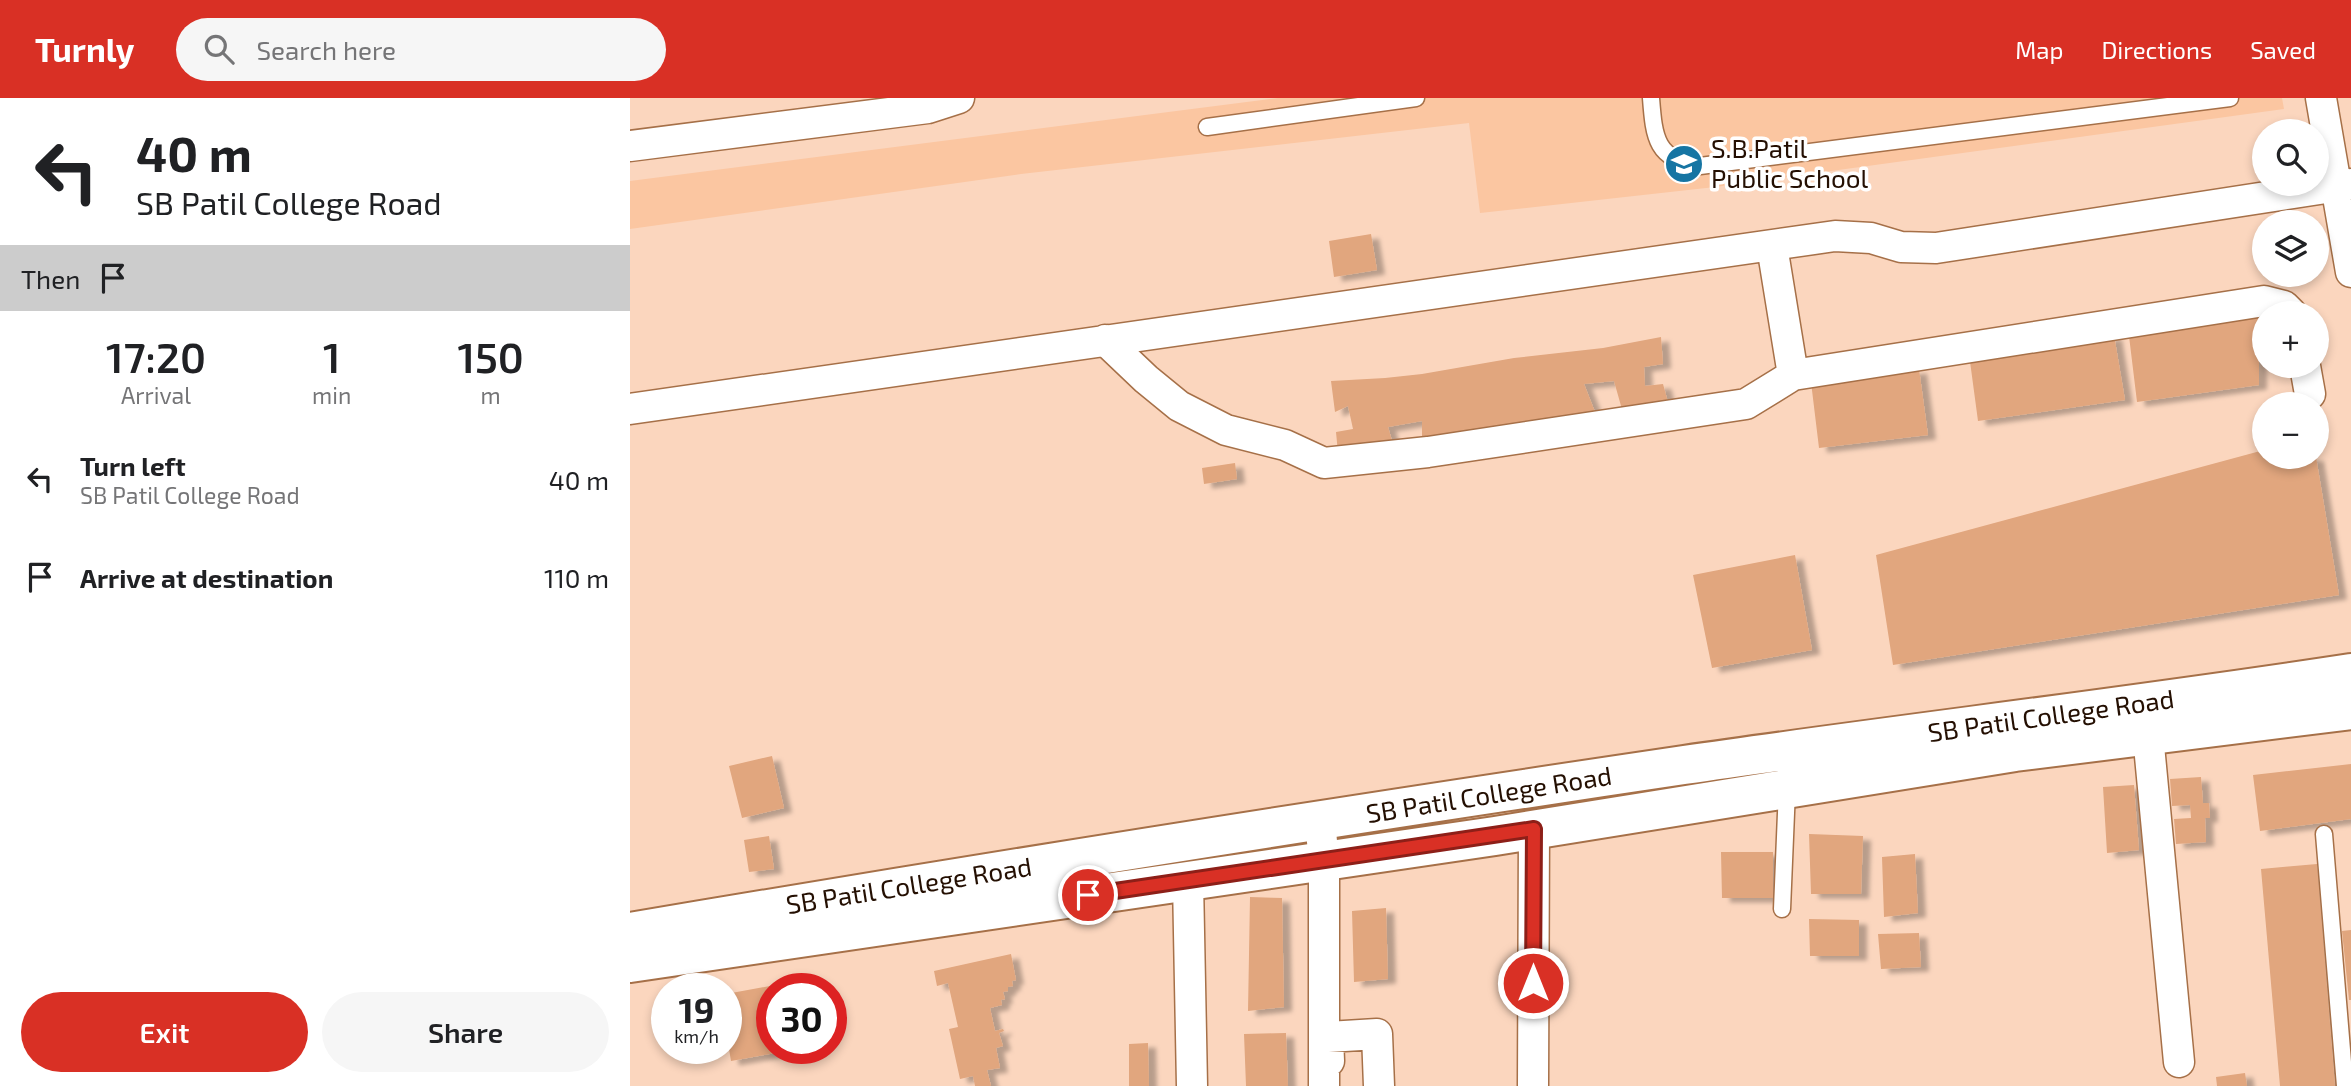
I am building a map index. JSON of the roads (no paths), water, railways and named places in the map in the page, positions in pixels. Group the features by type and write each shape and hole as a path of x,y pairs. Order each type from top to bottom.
{"street":[{"path":"630,146 928,108 959,98"},
{"path":"2321,98 2344,185 2351,272"},
{"path":"630,408 1835,236 1871,238 1901,247 1936,248 2344,185"},
{"path":"1772,246 1793,375"},
{"path":"1105,340 1146,379 1180,406 1226,430 1285,445 1324,463 1427,452 1746,404 1793,375 2252,303"},
{"name":"SB Patil College Road","path":"630,932 1685,765 2189,698 2351,673"},
{"name":"SB Patil College Road","path":"630,963 1324,861 2015,752 2351,710"},
{"path":"2148,735 2179,1062"},
{"path":"1320,822 1324,861 1324,1086"},
{"path":"1533,1086 1534,829"},
{"path":"1188,881 1192,1086"},
{"path":"1330,1086 1326,1045 1328,1037 1377,1034 1379,1086"}],"lane":[{"path":"1206,127 1416,98"},
{"path":"1651,98 1655,130 1663,151 1679,163 1700,166 2231,98"},
{"path":"1782,909 1787,788"},
{"path":"2324,834 2345,1086"}],"place":[{"name":"S.B.Patil Public School","path":"1684,164"}]}
